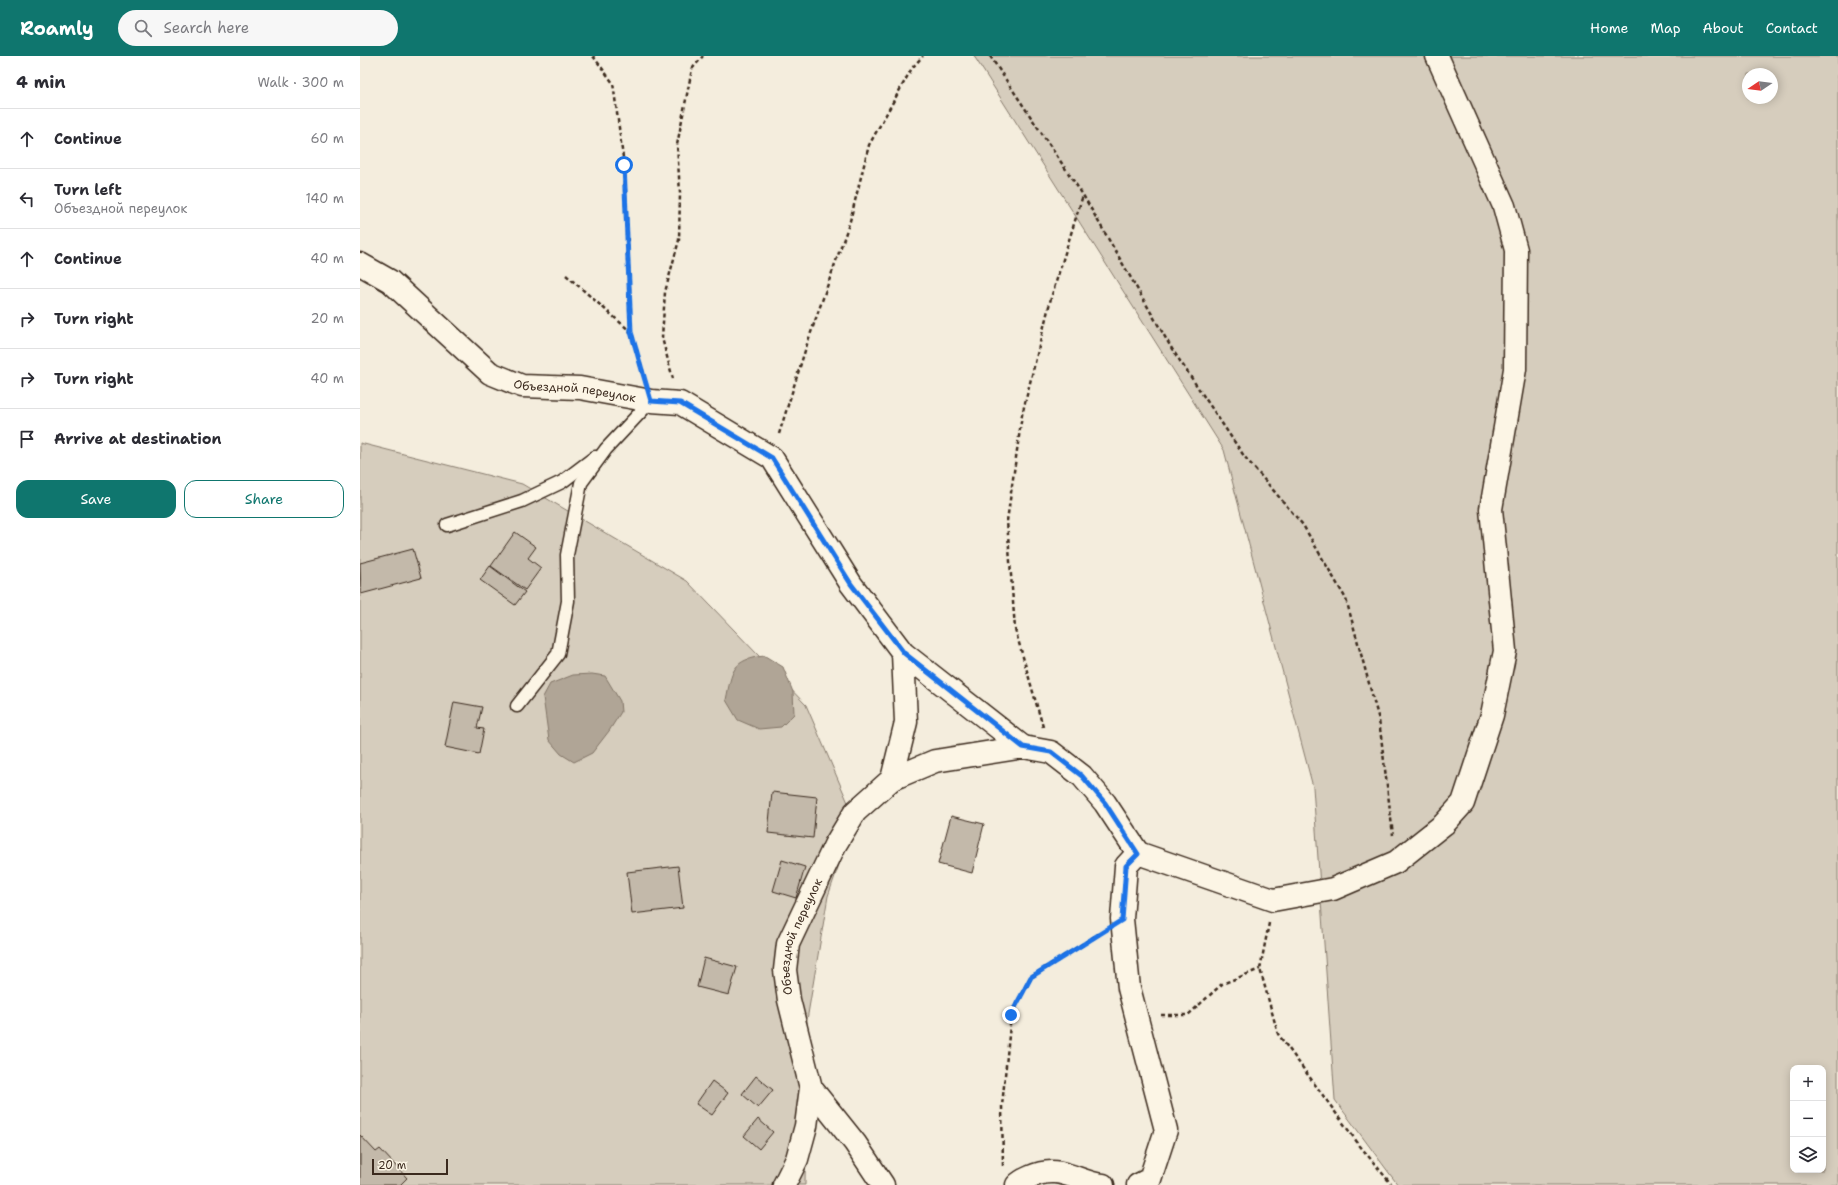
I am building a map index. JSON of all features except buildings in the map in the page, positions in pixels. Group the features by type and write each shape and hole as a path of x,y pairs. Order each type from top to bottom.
{"street":[{"path":"1023,747 1051,752 1082,776 1105,803 1138,854 1273,900 1333,889 1396,862 1444,824 1463,803 1492,715 1505,651 1491,509 1515,369 1516,250 1504,206 1437,56"},
{"name":"Объездной переулок","path":"360,264 390,281 490,373 522,386 580,388 651,401 680,403 772,458 851,584 904,653 1023,747"},
{"path":"892,780 906,722 904,653"},
{"name":"Объездной переулок","path":"784,1185 797,1159 804,1133 811,1088 789,1000 785,970 788,944 835,845 854,812 892,780 935,761 1023,747"},
{"path":"1138,854 1126,866 1122,920 1129,988 1166,1130 1150,1179 1138,1185"},
{"path":"811,1088 855,1143 883,1185"},
{"path":"1010,1177 1020,1182 1042,1172 1062,1173 1103,1185"}],"lane":[{"path":"517,706 558,654 568,601 567,555 581,483 606,449 651,401"},
{"path":"447,524 522,501 562,482 606,449"}],"path":[{"path":"593,56 613,83 624,165 631,332 651,401"},
{"path":"680,403 662,338 665,292 679,240 680,194 677,144 692,69 703,56"},
{"path":"772,458 808,340 850,221 869,145 912,68 923,56"},
{"path":"990,56 1083,195 1172,349 1244,456 1303,525 1346,599 1379,720 1396,862"},
{"path":"1051,752 1015,629 1007,521 1022,415 1051,298 1083,195"},
{"path":"566,275 631,332"},
{"path":"1273,900 1260,969 1278,1034 1360,1146 1392,1185"},
{"path":"1010,1177 1002,1106 1011,1015 1031,977 1122,920"},
{"path":"1140,1030 1158,1015 1188,1014 1222,984 1260,969"}],"shaded area":[{"path":"974,56 1838,56 1838,1185 1398,1185 1335,1100 1313,787 1224,450"},
{"path":"360,443 522,484 687,581 806,705 855,819 828,896 807,1020 805,1185 360,1185"},
{"path":"765,656 783,667 793,692 794,714 781,727 759,729 738,720 726,700 730,681 735,668 746,660"},
{"path":"592,674 605,676 620,701 621,712 592,753 574,762 561,754 549,740 543,697 550,684 573,675"}],"route":[{"path":"624,165 631,332 651,401 680,403 772,458 851,584 904,653 1023,747 1051,752 1082,776 1105,803 1138,854 1126,866 1123,885 1122,920 1031,977 1011,1015"}]}
